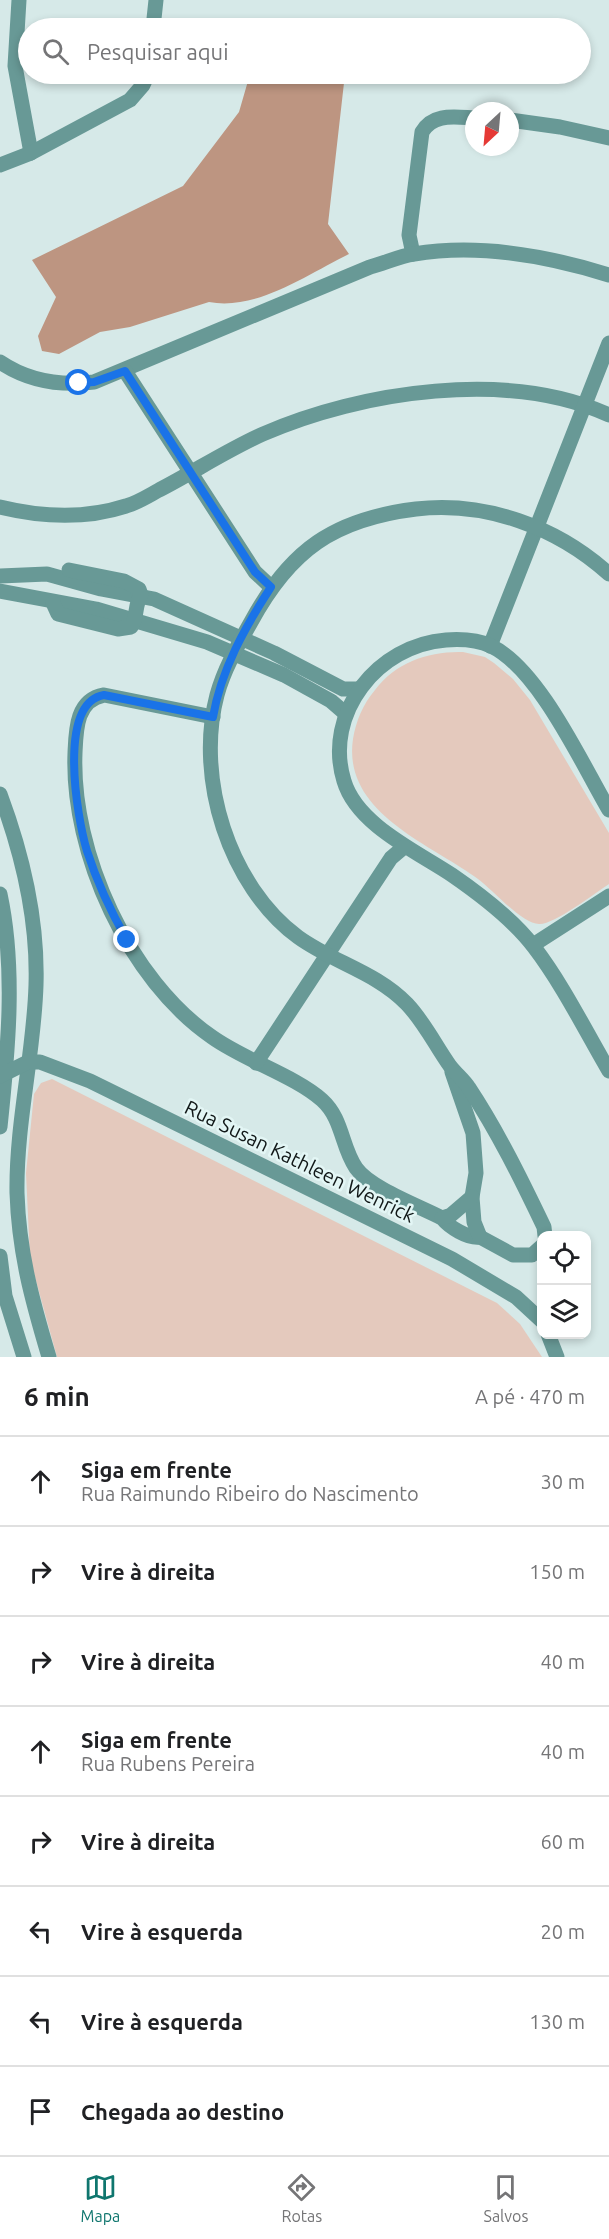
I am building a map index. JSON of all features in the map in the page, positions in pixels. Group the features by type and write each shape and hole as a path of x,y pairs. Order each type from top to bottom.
{"street":[{"path":"18,82 15,66 19,0"},
{"path":"154,18 156,0"},
{"path":"18,84 31,153"},
{"path":"0,165 31,153 130,100 143,84"},
{"path":"413,254 409,235 422,132 429,123 441,117 465,118"},
{"path":"519,121 560,127 609,138"},
{"path":"0,362 34,378 64,383 94,382 370,267 413,254 467,251 521,255 567,263 609,275"},
{"path":"490,646 609,343"},
{"path":"125,371 255,572 271,587"},
{"path":"0,507 52,515 128,506 264,434 317,414 372,400 427,393 481,391 535,395 585,404 609,415"},
{"path":"544,1231 504,1145 467,1085 450,1066 416,1016 386,985 297,937 256,892 236,857 221,819 214,789 211,758 213,717 225,670 271,587 290,564 314,544 345,527 384,514 424,508 461,508 498,514 537,527 580,550 609,574"},
{"path":"53,603 61,592 56,575"},
{"path":"0,576 56,575 101,589 141,595 237,645 331,701 346,714"},
{"path":"0,591 53,603 96,609 237,645 343,689 359,689"},
{"path":"136,620 136,605 141,595"},
{"path":"609,810 532,681 512,661 490,646 451,640 418,645 388,660 359,689 346,714 340,742 345,784 366,813 404,847 472,889 533,945 609,1071"},
{"path":"213,717 104,695 91,699 83,708 79,718 75,766 77,794 87,850 115,917 141,962 191,1022 232,1052 323,1101 337,1118 354,1166 366,1179 442,1218 447,1224 474,1238 480,1238 519,1257 532,1255 537,1250"},
{"path":"0,794 20,861 33,922 36,984 17,1192 25,1277 48,1357"},
{"path":"256,1063 391,858 404,847"},
{"path":"0,894 8,978 0,1127"},
{"path":"533,945 609,896"},
{"path":"3,1074 28,1062"},
{"name":"Rua Susan Kathleen Wenrick","path":"28,1062 40,1062 90,1081 452,1260 516,1297 537,1316"},
{"path":"450,1066 471,1122 476,1149 472,1197 474,1222 480,1238"},
{"path":"476,1149 504,1145"},
{"path":"442,1218 451,1215 472,1197"},
{"path":"0,1256 5,1296 24,1357"},
{"path":"549,1339 556,1357"}],"shaded area":[{"path":"247,84 344,84 328,224 349,254 264,296 227,303 209,302 130,327 100,332 59,354 42,351 38,336 56,297 32,260 183,186 239,112"},
{"path":"450,652 463,652 485,657 494,663 513,679 530,700 609,833 609,884 564,914 546,923 532,923 524,919 478,879 394,824 375,807 361,787 353,765 353,739 358,719 367,701 383,680 414,660"},
{"path":"52,1079 497,1303 520,1324 542,1357 57,1357 30,1259 26,1173 34,1094 41,1083"}],"route":[{"path":"79,383 94,382 125,371 255,572 271,587 240,638 235,653 225,670 216,696 213,717 104,695 91,699 80,713 75,766 81,822 87,850 103,894 127,940"}]}
